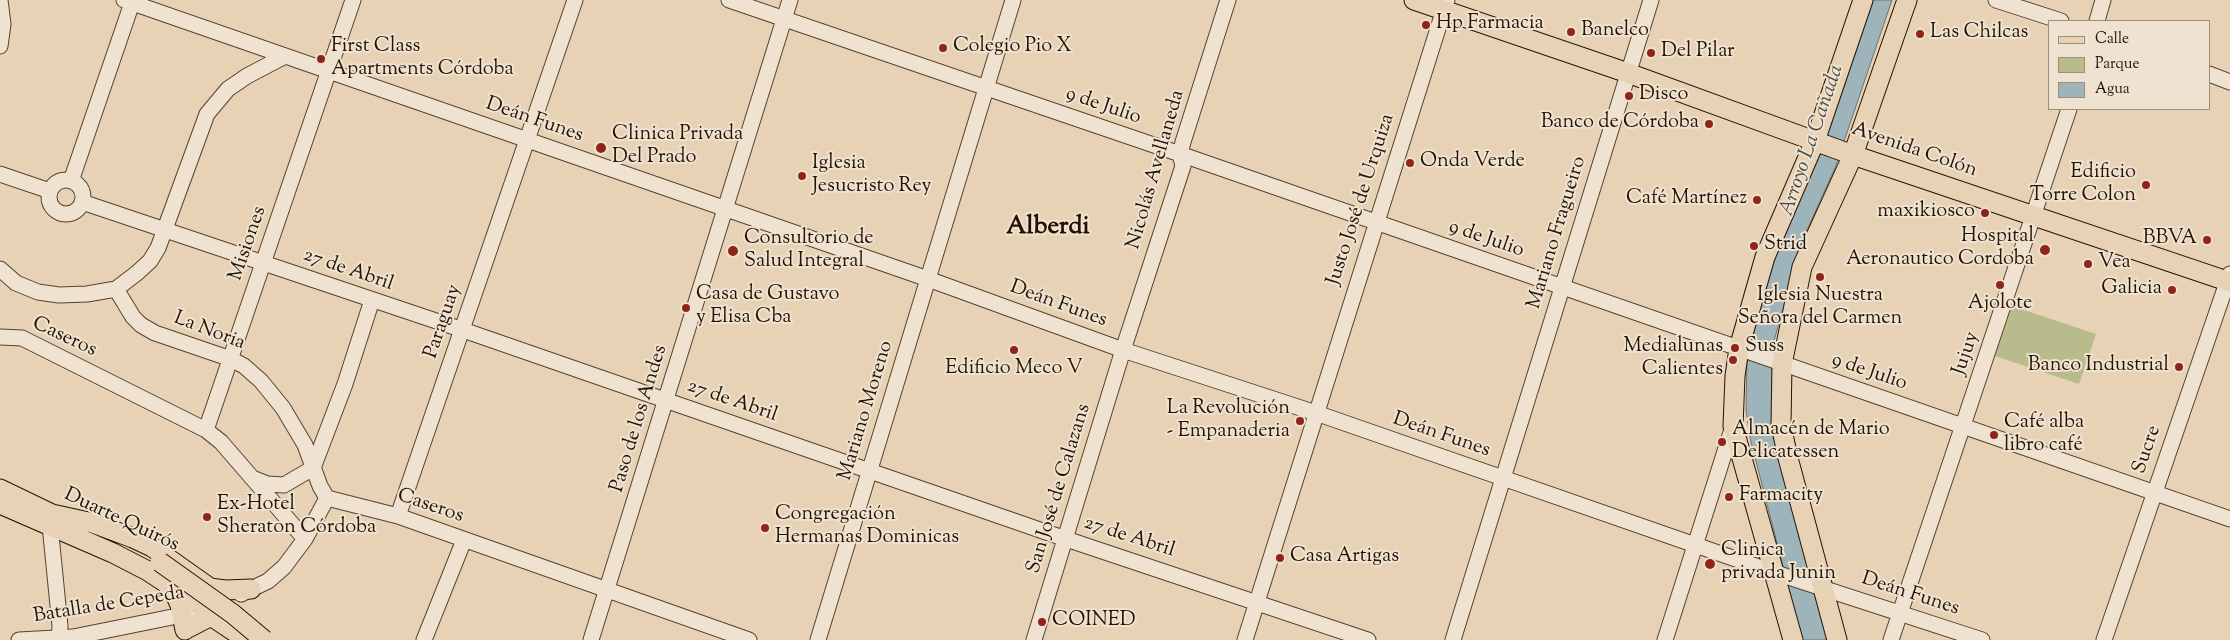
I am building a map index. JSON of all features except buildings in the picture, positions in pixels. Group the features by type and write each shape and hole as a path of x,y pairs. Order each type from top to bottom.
{"main road":[{"name":"Avenida Colón","path":"1414,0 1445,5 1852,155 2229,279"},
{"path":"1793,640 1733,426 1732,410 1738,348 1765,257 1815,141 1863,0"},
{"path":"1837,640 1781,425 1782,364 1802,267 1852,155 1907,0"},
{"name":"Duarte Quirós","path":"0,489 148,572 247,640"},
{"name":"Duarte Quirós","path":"0,504 51,519 160,562 233,614 264,640"},
{"path":"51,519 93,522 133,538 152,547 196,580 210,588 226,590 251,589"},
{"path":"196,580 210,598 209,613"},
{"path":"167,586 178,598 183,628 209,613 222,610 232,604 274,640"}],"street":[{"path":"0,0 3,24 0,46"},
{"name":"Misiones","path":"206,430 353,0"},
{"name":"Paraguay","path":"398,516 575,0"},
{"name":"9 de Julio","path":"729,0 1180,154 2230,519"},
{"name":"Paso de los Andes","path":"591,640 727,209 790,0"},
{"name":"Mariano Moreno","path":"818,640 987,89 1012,0"},
{"name":"Nicolás Avellaneda","path":"1123,350 1183,166 1180,154 1228,0"},
{"name":"Mariano Fragueiro","path":"1453,640 1650,0"},
{"path":"1996,0 2058,20"},
{"path":"2097,20 2103,0"},
{"path":"71,181 130,1"},
{"name":"Deán Funes","path":"130,1 928,279 1123,350 1316,413 1774,572 1902,612 1982,640"},
{"name":"Justo José de Urquiza","path":"1245,640 1445,5"},
{"path":"0,269 16,283 38,292 59,295 87,294 116,289 150,261 158,248 207,114 228,89 247,76 285,56"},
{"path":"2210,74 2230,82"},
{"name":"Jujuy","path":"1891,640 2035,216 2069,110"},
{"path":"0,174 50,192"},
{"path":"71,181 76,183 82,191 82,202 71,213 59,212 51,204 50,192 56,183 71,181"},
{"name":"27 de Abril","path":"82,202 463,330 1066,539 1368,640"},
{"name":"Sucre","path":"2104,640 2229,279"},
{"name":"La Noria","path":"116,289 133,317 141,325 155,333 231,359 244,366 261,382 283,408 306,445 313,468"},
{"path":"251,477 267,484 284,485 313,468 345,384 372,300"},
{"name":"Caseros","path":"0,337 22,338 206,430 222,442 305,539"},
{"name":"San José de Calazans","path":"1034,640 1123,350"},
{"path":"1665,640 1733,426"},
{"path":"232,604 251,589 268,581 284,568 305,539 328,498 313,468"},
{"name":"Caseros","path":"328,498 398,516 749,640"},
{"path":"51,519 60,639"},
{"path":"424,640 464,540"},
{"name":"Batalla de Cepeda","path":"18,640 60,639 183,628"}],"green space":[{"path":"2012,306 2096,334 2079,384 1995,356"}],"water":[{"path":"1872,0 1892,0 1835,168 1803,239 1772,348 1774,439 1828,640 1802,640 1750,438 1746,410 1747,358 1750,340 1782,234"}],"place":[{"name":"Hp Farmacia","path":"1426,25"},
{"name":"Banelco","path":"1571,32"},
{"name":"Las Chilcas","path":"1920,34"},
{"name":"Colegio Pio X","path":"943,48"},
{"name":"Del Pilar","path":"1651,53"},
{"name":"First Class Apartments Córdoba","path":"321,59"},
{"name":"Disco","path":"1629,96"},
{"name":"Banco de Córdoba","path":"1709,124"},
{"name":"Clinica Privada Del Prado","path":"601,148"},
{"name":"Onda Verde","path":"1410,163"},
{"name":"Iglesia Jesucristo Rey","path":"802,176"},
{"name":"Edificio Torre Colon","path":"2146,185"},
{"name":"Café Martínez","path":"1757,200"},
{"name":"maxikiosco","path":"1985,213"},
{"name":"BBVA","path":"2207,240"},
{"name":"Strid","path":"1754,246"},
{"name":"Hospital Aeronautico Cordoba","path":"2045,250"},
{"name":"Consultorio de Salud Integral","path":"733,251"},
{"name":"Vea","path":"2088,264"},
{"name":"Iglesia Nuestra Señora del Carmen","path":"1820,277"},
{"name":"Ajolote","path":"2000,285"},
{"name":"Galicia","path":"2172,290"},
{"name":"Casa de Gustavo y Elisa Cba","path":"686,308"},
{"name":"Suss","path":"1735,348"},
{"name":"Edificio Meco V","path":"1014,350"},
{"name":"Medialunas Calientes","path":"1733,360"},
{"name":"Banco Industrial","path":"2179,367"},
{"name":"La Revolución - Empanaderia","path":"1300,421"},
{"name":"Café alba libro café","path":"1994,435"},
{"name":"Almacén de Mario Delicatessen","path":"1722,442"},
{"name":"Farmacity","path":"1729,497"},
{"name":"Ex-Hotel Sheraton Córdoba","path":"207,517"},
{"name":"Congregación Hermanas Dominicas","path":"765,528"},
{"name":"Casa Artigas","path":"1280,558"},
{"name":"Clinica privada Junin","path":"1710,564"},
{"name":"COINED","path":"1042,622"}],"district":[{"name":"Alberdi","path":"1048,229"}],"water label":[{"name":"Arroyo La Cañada","path":"1813,141"}]}
